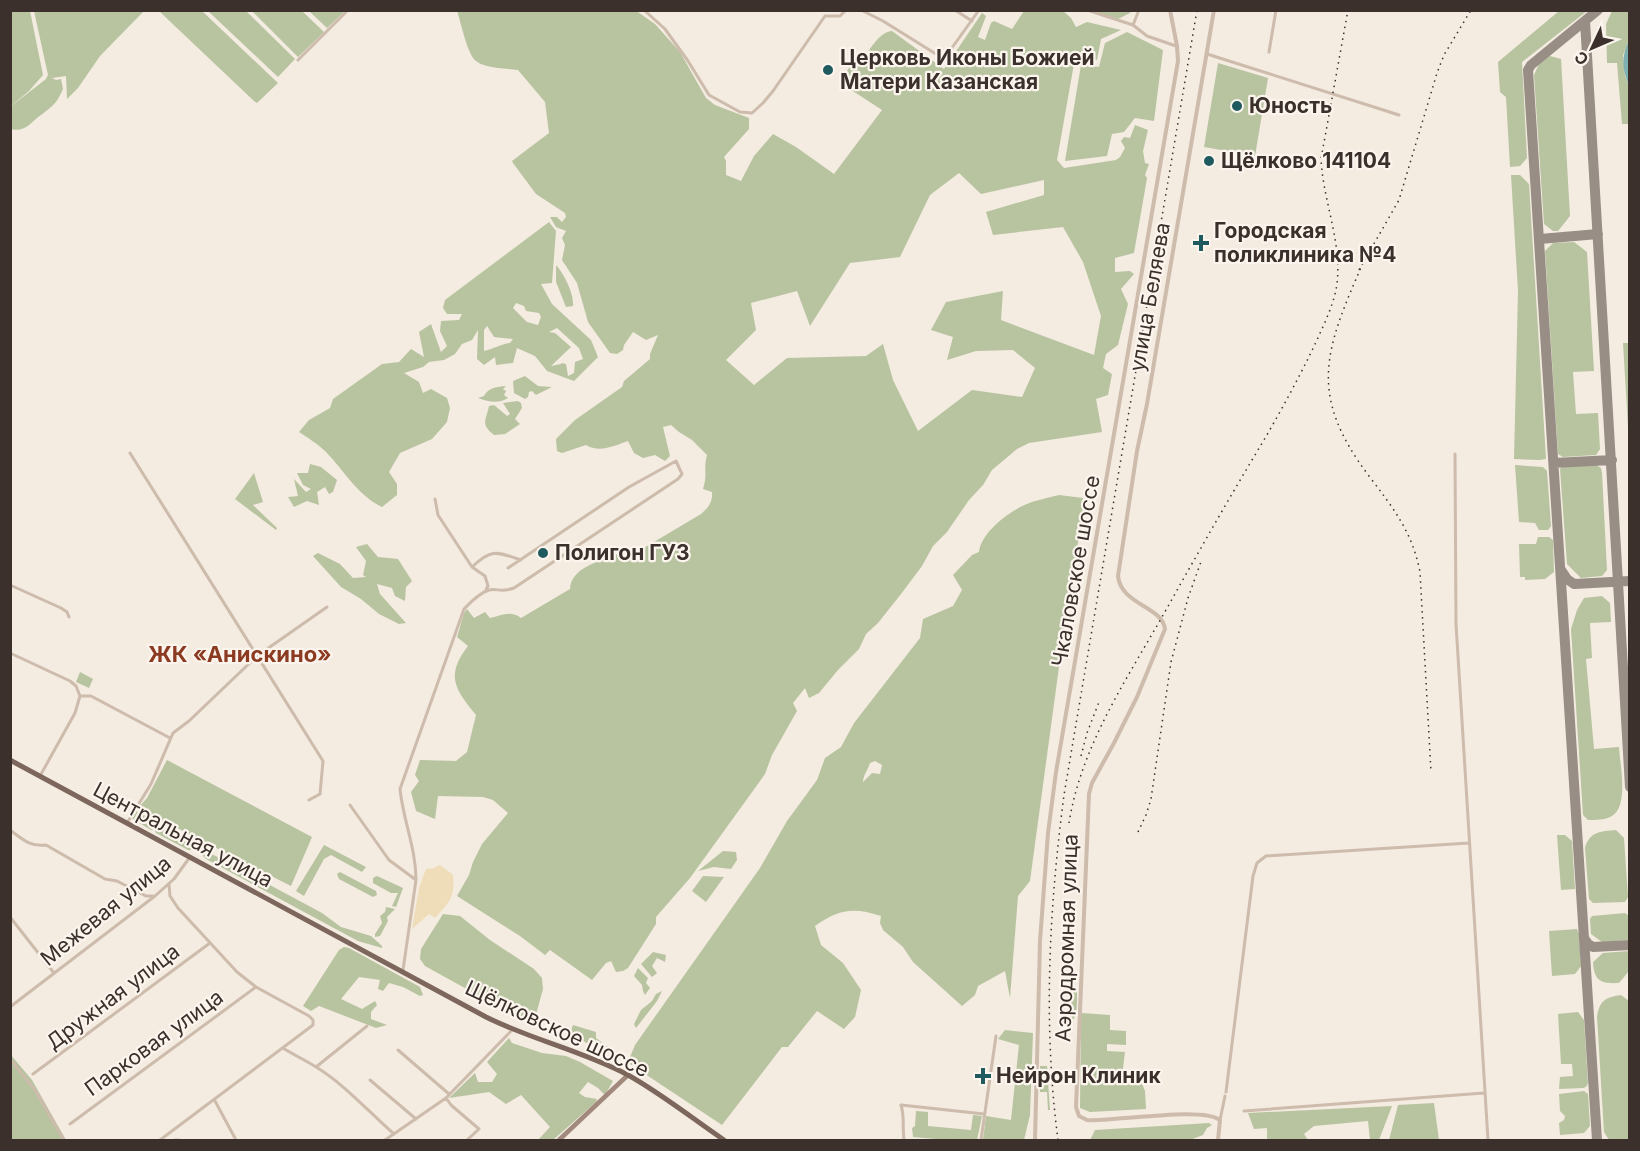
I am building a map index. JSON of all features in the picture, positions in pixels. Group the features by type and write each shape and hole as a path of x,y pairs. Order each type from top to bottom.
{"main road":[{"name":"Центральная улица","path":"10,760 340,938"},
{"name":"Щёлковское шоссе","path":"340,938 512,1030 595,1060 628,1075 716,1138 724,1140"},
{"path":"559,1140 628,1075"}],"street":[{"path":"298,60 348,10"},
{"path":"644,10 665,29 709,95 740,112 752,113 773,91 825,16 840,16 846,10"},
{"path":"861,10 941,58 946,57 979,10"},
{"path":"955,10 972,21"},
{"path":"1087,10 1133,25 1147,36 1177,46"},
{"path":"1133,25 1139,10"},
{"name":"Чкаловское шоссе","path":"1035,1140 1038,976 1048,833 1056,772 1178,61 1170,10"},
{"name":"улица Беляева","path":"1158,617 1132,599 1121,588 1118,576 1137,451 1214,10"},
{"path":"1269,52 1276,10"},
{"path":"1207,54 1399,115"},
{"path":"130,453 323,761 320,794 309,800"},
{"path":"1455,454 1456,624 1488,1140"},
{"path":"402,972 416,880 415,852 401,802 400,789 464,609 474,598 489,590 504,592 514,588 678,479 682,474 676,461 629,487 508,568"},
{"path":"435,499 438,515 472,567 485,576 488,586 486,592"},
{"path":"472,567 484,556 495,552 521,560"},
{"path":"10,585 61,608 68,612 69,616"},
{"path":"127,823 160,767 173,733 189,721 257,656 327,607"},
{"name":"Аэродромная улица","path":"1158,617 1164,626 1162,639 1126,720 1092,783 1089,794 1076,1107 1079,1116 1087,1120 1187,1115 1213,1116 1220,1120"},
{"path":"10,652 70,681 80,696 75,713 40,776"},
{"path":"80,696 91,696 170,738"},
{"path":"350,805 384,855 416,880"},
{"path":"10,830 28,843 36,846 46,845 105,879 117,881 147,896 155,896"},
{"path":"1218,1140 1253,876 1257,863 1266,856 1469,843"},
{"name":"Межевая улица","path":"10,1007 155,896 180,872 190,857"},
{"path":"160,1140 313,1024 313,1020 298,1009 256,987 237,972 178,908 170,896 169,884"},
{"path":"10,917 54,973"},
{"name":"Дружная улица","path":"33,1074 210,943"},
{"name":"Парковая улица","path":"70,1124 256,987"},
{"path":"316,1067 367,1026"},
{"path":"385,1140 448,1096 512,1030"},
{"path":"981,1140 996,1036"},
{"path":"283,1048 316,1067 337,1083 394,1134"},
{"path":"398,1050 448,1096 451,1106 479,1129 467,1140"},
{"path":"10,1059 35,1090 64,1140"},
{"path":"370,1080 416,1119"},
{"path":"1244,1111 1485,1093"},
{"path":"214,1101 236,1140"},
{"path":"904,1140 905,1117 901,1105 984,1114"}],"green space":[{"path":"635,10 655,24 680,52 706,98 715,105 749,118 749,129 724,157 726,175 741,181 754,156 773,134 834,174 882,110 839,82 854,61 860,64 878,39 892,31 944,69 982,13 986,16 978,37 985,40 991,23 994,21 1012,29 1024,11 1063,11 1076,27 1087,22 1121,30 1101,39 1097,60 1075,58 1057,160 1064,168 1116,160 1125,148 1121,141 1124,137 1130,138 1135,125 1148,130 1143,151 1145,163 1149,164 1145,175 1147,178 1134,253 1115,258 1115,272 1130,271 1134,274 1121,289 1128,304 1118,345 1106,354 1103,368 1112,374 1108,395 1096,399 1102,432 1029,443 1017,449 992,470 947,532 933,546 922,566 901,594 866,634 859,649 819,693 809,698 805,688 793,703 797,711 772,755 765,774 690,878 656,917 656,924 628,968 616,972 611,961 606,963 592,980 550,950 545,955 520,936 457,896 482,844 508,813 493,800 483,797 438,796 435,819 416,811 411,792 419,781 415,775 420,760 456,761 467,752 476,715 458,690 455,674 468,646 457,637 467,609 474,618 485,612 490,618 510,614 521,618 570,589 575,575 587,566 616,554 627,558 701,514 712,499 712,492 703,489 707,455 692,440 671,425 663,427 670,456 665,461 655,455 643,458 634,453 628,441 607,448 586,445 562,453 557,451 556,439 575,420 622,387 624,381 650,359 658,335 646,340 633,332 623,350 617,354 610,353 588,322 577,283 562,260 565,245 562,238 566,231 556,227 550,217 557,217 562,222 566,217 565,213 536,194 512,161 549,133 545,102 518,70 491,67 476,61 467,45 457,11","holes":["959,173 981,194 1044,180 1044,195 986,212 993,235 1063,227 1083,262 1101,316 1094,355 1001,320 1003,291 946,302 931,330 953,337 947,360 976,351 1013,350 1035,368 1022,397 972,390 918,431 893,380 883,344 866,356 787,358 754,385 726,360 756,330 751,303 797,291 810,326 850,263 900,257 930,195"]},
{"path":"11,11 30,11 43,75 11,106"},
{"path":"34,11 144,11 100,56 78,88 67,99 66,76 52,78 61,79 63,89 57,101 28,126 16,130 11,129 10,107 48,75"},
{"path":"159,11 202,11 278,83 257,103"},
{"path":"208,11 246,11 295,59 278,77"},
{"path":"252,11 302,11 324,32 298,57"},
{"path":"309,11 345,11 327,28"},
{"path":"1091,11 1131,11 1118,19"},
{"path":"1559,11 1587,11 1522,62 1527,158 1520,166 1510,167 1506,97 1500,92 1498,62"},
{"path":"1612,11 1629,11 1629,41 1623,55 1625,76 1629,85 1629,124 1622,124 1617,63 1607,63 1606,24"},
{"path":"1127,32 1163,50 1154,121 1135,118 1124,132 1112,134 1107,156 1065,161 1081,65 1099,67 1105,43"},
{"path":"1550,56 1561,59 1570,216 1558,231 1553,231 1544,224 1534,75 1539,64"},
{"name":"Юность","path":"1218,63 1268,78 1255,156 1204,147"},
{"path":"1511,175 1520,175 1529,184 1546,459 1540,460 1514,459 1518,291"},
{"path":"549,222 556,231 552,283 541,284 552,304 591,340 598,357 574,381 547,371 535,356 517,348 513,363 496,365 495,357 484,365 477,359 478,330 472,340 462,344 455,354 404,373 419,382 423,393 431,389 447,398 450,408 447,422 432,439 400,453 389,472 397,484 397,495 382,507 365,496 322,448 299,432 309,420 330,408 333,399 382,364 399,362 411,349 424,357 419,332 431,324 441,352 447,346 440,331 441,321 459,320 462,314 447,314 443,308 445,300","holes":["516,303 524,306 526,311 539,313 541,317 538,325 527,322 513,308","487,326 494,337 513,339 510,343 484,351 484,330","557,328 579,348 583,359 575,362 574,373 568,376 566,364 551,366 571,347 555,333 549,332"]},
{"path":"1574,242 1587,252 1594,371 1573,372 1576,414 1598,413 1600,449 1596,455 1563,457 1558,454 1545,251 1553,243"},
{"path":"556,265 568,284 573,306 566,307 556,282"},
{"path":"1623,343 1629,343 1629,444"},
{"path":"525,376 538,386 552,387 536,395 532,391 529,392 525,399 514,393 513,381"},
{"path":"506,386 503,389 506,391 504,395 508,398 504,400 493,402 478,398 491,389"},
{"path":"518,401 522,408 515,419 520,424 505,434 494,435 485,425 489,406 494,405 507,416 510,414 503,403"},
{"path":"310,464 321,467 337,480 333,492 329,494 325,487 317,492 319,505 307,501 294,507 288,497 298,496 294,479 306,492 311,489 303,485 297,473 308,473"},
{"path":"1515,465 1543,467 1547,471 1551,526 1548,530 1539,530 1535,523 1519,522"},
{"path":"1596,465 1601,468 1602,473 1607,570 1602,576 1581,578 1567,564 1560,469 1563,466"},
{"path":"254,473 263,502 253,505 277,528 276,530 235,499"},
{"path":"1059,495 1083,498 1082,520 1069,593 1030,881 1018,896 1010,998 1005,971 978,986 975,995 962,1006 913,962 903,947 883,930 880,923 881,916 862,911 846,911 832,916 815,926 821,945 843,963 861,990 855,1017 844,1029 817,1011 788,1047 782,1047 722,1125 630,1064 635,1045 760,868 787,821 817,780 825,758 841,747 854,723 920,638 923,619 953,606 962,590 953,575 972,555 979,552 990,530 1004,517 1027,504","holes":["875,761 882,765 880,774 872,773 863,782 870,763"]},
{"path":"1538,537 1549,537 1553,540 1554,572 1545,579 1525,580 1525,577 1520,577 1519,544 1536,544"},
{"path":"367,544 378,557 398,559 412,581 406,587 405,601 395,596 392,588 377,584 380,594 406,623 399,624 379,614 361,599 341,587 313,556 318,553 340,564 353,578 366,577 363,575 366,561 356,547"},
{"path":"1602,596 1610,603 1611,622 1590,623 1592,658 1586,659 1594,749 1619,747 1622,794 1617,811 1612,816 1588,820 1583,815 1571,629 1577,610 1584,598"},
{"path":"80,672 93,679 89,688 76,682"},
{"path":"167,760 312,837 291,886 138,808 147,798"},
{"path":"136,811 192,841 194,847 188,850 133,819 131,816"},
{"path":"1616,830 1624,838 1628,897 1625,902 1593,903 1589,899 1585,848 1593,836 1601,832"},
{"path":"1557,835 1565,835 1572,841 1575,889 1561,890"},
{"path":"324,845 366,867 362,872 331,855 324,859 304,896 296,891"},
{"path":"723,851 736,852 737,860 731,869 714,867 698,871"},
{"path":"203,852 208,852 322,913 341,927 371,936 382,948 358,941 206,859 202,855"},
{"path":"340,872 376,891 377,895 373,897 339,879 337,874"},
{"path":"377,876 403,888 396,907 392,906 398,893 391,893 373,883 373,878"},
{"path":"703,876 724,877 706,902 692,891"},
{"path":"386,907 395,909 387,917 388,921 380,936 375,937 382,923 380,916 385,912"},
{"path":"1625,913 1629,916 1629,940 1602,942 1591,934 1590,919 1592,916"},
{"path":"443,914 460,916 490,940 534,969 542,978 543,989 534,1022 528,1023 425,966 420,959 421,949"},
{"path":"1577,929 1581,966 1575,974 1552,976 1549,931"},
{"path":"344,947 420,987 423,995 420,996 389,983 383,991 378,989 380,980 359,977 341,999 362,1009 375,1001 377,1005 371,1012 371,1019 387,1025 376,1028 319,1006 311,1011 303,1006 339,950"},
{"path":"1629,951 1629,971 1619,983 1603,982 1597,977 1593,962 1603,953"},
{"path":"653,952 666,955 665,962 657,958 652,966 657,973 652,977 641,964"},
{"path":"638,968 648,978 646,983 650,988 645,995 642,985 634,976"},
{"path":"1074,990 1077,991 1077,1002 1073,1020 1068,1008"},
{"path":"662,991 636,1028 634,1024 641,1010 652,1001 656,994"},
{"path":"1621,995 1629,1001 1629,1140 1609,1140 1604,1132 1597,1017 1599,1007 1604,1001"},
{"path":"1578,1012 1584,1020 1588,1083 1583,1088 1559,1089 1560,1077 1573,1076 1572,1064 1561,1064 1558,1014"},
{"path":"1081,1013 1110,1015 1110,1030 1126,1031 1126,1045 1107,1044 1107,1051 1125,1052 1122,1076 1138,1074 1145,1091 1146,1109 1090,1112 1080,1108"},
{"path":"573,1025 596,1032 596,1038 609,1048 603,1054 573,1034 571,1031"},
{"path":"1005,1030 1033,1033 1030,1115 1024,1140 983,1140 986,1116 1011,1120 1019,1045 998,1039"},
{"path":"509,1038 512,1043 542,1053 566,1056 613,1081 605,1095 588,1082 579,1093 585,1097 597,1099 596,1102 553,1140 538,1140 550,1127 521,1095 506,1104 489,1092 449,1098 475,1073 478,1082 492,1082 497,1074 487,1062"},
{"path":"10,1054 32,1080 66,1140 11,1140"},
{"path":"1040,1066 1047,1066 1050,1110 1048,1110 1047,1092 1040,1092"},
{"path":"1584,1091 1588,1094 1590,1126 1584,1133 1560,1135 1559,1123 1564,1120 1565,1116 1560,1111 1559,1094"},
{"path":"1434,1103 1439,1140 1389,1140 1398,1105"},
{"path":"1392,1106 1379,1140 1370,1140 1368,1121 1314,1126 1304,1134 1308,1140 1267,1140 1267,1128 1254,1129 1248,1113"},
{"path":"916,1111 928,1112 928,1126 971,1130 973,1115 982,1116 977,1140 913,1137 912,1128 915,1126"},
{"path":"1209,1123 1212,1125 1203,1135 1190,1140 1090,1140 1095,1130"}],"sand":[{"path":"440,865 453,875 450,899 435,918 429,914 412,929 419,888 426,869"}],"water":[{"path":"1630,41 1629,85 1623,63"}],"taxiway":[{"path":"1597,1140 1528,70 1531,65 1598,10"},
{"path":"1585,21 1630,787"},
{"path":"1540,239 1598,234"},
{"path":"1554,463 1612,460"},
{"path":"1561,570 1574,584 1630,581"},
{"path":"1584,938 1593,947 1630,945"}],"railway":[{"path":"1058,1140 1053,1097 1049,1011 1052,924 1064,795 1197,10"},
{"path":"1069,823 1083,768 1106,716 1285,403 1311,353 1331,306 1337,284 1337,252 1321,159 1348,10"},
{"path":"1359,270 1399,200 1437,73 1444,55 1471,10"},
{"path":"1363,263 1339,321 1332,347 1328,371 1330,396 1337,420 1349,447 1394,510 1407,532 1416,557 1420,572 1431,772"},
{"path":"1138,832 1151,799 1171,662 1188,598 1202,559"},
{"path":"1081,756 1099,702"}],"place":[{"name":"Церковь Иконы Божией Матери Казанская","path":"828,70"},
{"name":"Юность","path":"1237,106"},
{"name":"Щёлково 141104","path":"1209,161"},
{"name":"Городская поликлиника №4","path":"1201,243"},
{"name":"Полигон ГУЗ","path":"543,553"},
{"name":"Нейрон Клиник","path":"983,1076"}],"district":[{"name":"ЖК «Анискино»","path":"240,654"}]}
